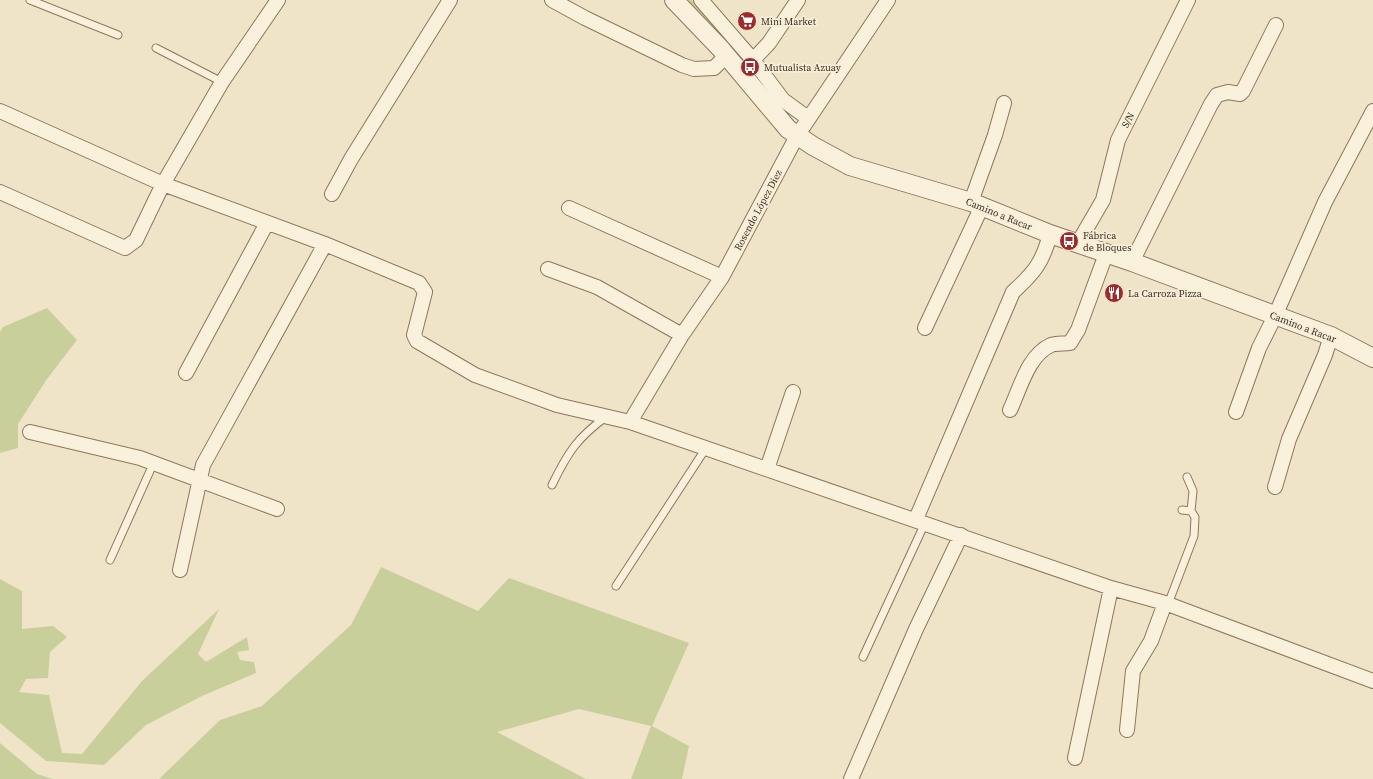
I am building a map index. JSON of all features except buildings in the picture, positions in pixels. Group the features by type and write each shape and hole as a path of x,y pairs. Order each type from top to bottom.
{"street":[{"path":"0,192 125,248 136,240 164,184 222,82 278,0"},
{"path":"332,194 351,159 450,0"},
{"path":"552,0 592,22 682,65 694,69 714,68 726,56"},
{"name":"Camino a Racar","path":"674,0 726,56 793,133 850,166 976,204 1050,234 1132,262 1331,336 1373,358"},
{"path":"701,0 751,58 783,100 805,116 811,114"},
{"path":"751,58 769,43 798,0"},
{"name":"Rosendo López Diez","path":"630,422 682,336 722,277 793,133 811,114 888,0"},
{"name":"S/N","path":"1078,243 1103,200 1118,140 1188,0"},
{"path":"1132,262 1211,104 1217,95 1228,92 1240,94 1243,91 1276,25"},
{"path":"925,328 976,204 1004,103"},
{"path":"0,111 164,184 325,244 419,283 424,292 414,335 417,340 428,348 474,375 557,405 630,422 921,521 1111,588 1165,603 1373,681"},
{"path":"1236,412 1259,348 1275,316 1325,202 1373,111"},
{"path":"569,208 722,277"},
{"path":"186,373 267,223"},
{"path":"921,521 1013,292 1033,274 1046,250 1050,234"},
{"path":"180,570 203,465 325,244"},
{"path":"1010,410 1031,364 1036,358 1052,345 1070,344 1078,330 1106,254"},
{"path":"548,269 597,287 682,336"},
{"path":"1275,487 1289,439 1325,355 1331,336"},
{"path":"767,469 793,392"},
{"path":"30,432 154,462 278,509"},
{"path":"852,779 916,629 960,535"},
{"path":"1075,758 1111,588"},
{"path":"1127,730 1133,671 1151,641 1165,603"}],"lane":[{"path":"30,0 118,35"},
{"path":"156,48 222,82"},
{"path":"552,485 572,448 586,432 608,416"},
{"path":"616,586 706,448"},
{"path":"110,560 154,462"},
{"path":"1165,603 1170,599 1194,536 1195,517 1191,511 1193,491 1187,477"},
{"path":"1182,510 1191,511"},
{"path":"862,657 921,521"}],"green space":[{"path":"686,0 692,0 752,62 742,61 706,19"},
{"path":"47,308 77,340 47,379 18,424 18,448 0,453 0,332 3,327"},
{"path":"381,567 478,611 509,578 689,643 652,726 689,746 682,779 631,779 651,726 579,709 497,732 586,779 159,779 220,720 262,706 351,625"},
{"path":"0,579 22,591 22,629 53,626 67,637 50,652 48,678 26,679 19,692 49,695 62,753 82,754 142,681 219,609 198,654 206,662 247,637 249,650 237,652 240,660 254,662 256,673 202,696 146,725 104,765 46,761 0,723"},
{"path":"0,743 37,774 53,779 0,779"}],"place":[{"name":"Mini Market","path":"747,21"},
{"name":"Mutualista Azuay","path":"750,67"},
{"name":"Fábrica de Bloques","path":"1069,241"},
{"name":"La Carroza Pizza","path":"1114,293"}]}
